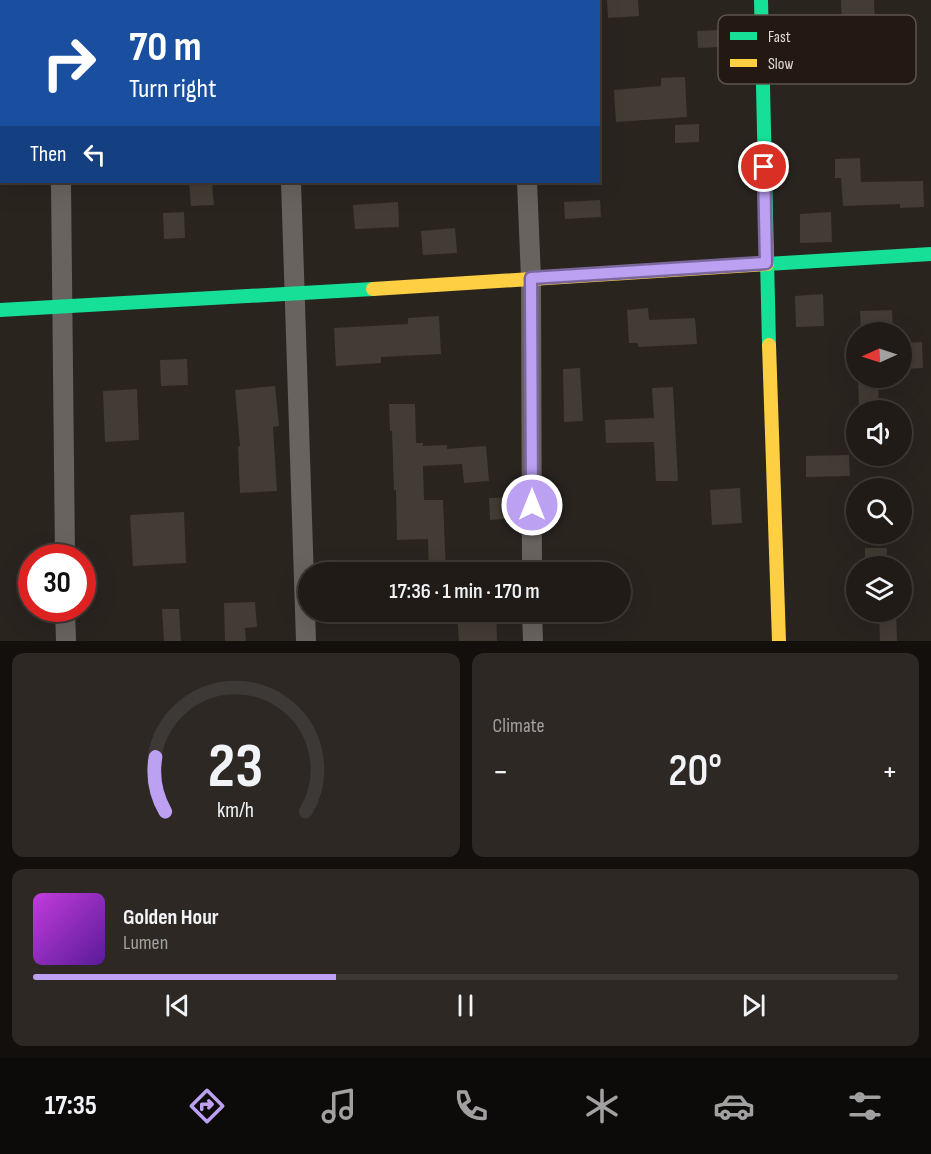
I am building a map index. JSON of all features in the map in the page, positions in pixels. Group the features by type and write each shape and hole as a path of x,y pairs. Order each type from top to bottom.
{"street":[{"path":"761,0 761,15"},
{"path":"763,84 778,641"},
{"path":"61,183 65,544"},
{"path":"291,183 306,641"},
{"path":"528,183 531,278 532,562"},
{"path":"0,310 296,294 931,254"},
{"path":"65,622 66,641"},
{"path":"532,622 532,641"}],"building":[{"path":"607,0 638,0 639,16 608,18"},
{"path":"841,0 874,0 875,15 841,15"},
{"path":"718,30 718,47 698,48 697,31"},
{"path":"685,77 687,117 616,122 614,90 661,86 661,78"},
{"path":"699,124 699,142 675,143 675,125"},
{"path":"860,158 861,182 923,181 924,207 900,208 900,204 843,206 841,178 835,178 835,159"},
{"path":"189,183 212,183 214,205 191,206"},
{"path":"600,200 601,217 565,219 564,202"},
{"path":"398,202 399,227 355,229 353,205"},
{"path":"184,212 185,238 164,239 163,213"},
{"path":"831,212 832,242 800,243 800,214"},
{"path":"455,228 457,253 423,255 421,231"},
{"path":"823,294 824,326 796,327 795,296"},
{"path":"648,308 649,320 695,318 697,344 638,347 638,343 629,343 627,310"},
{"path":"892,310 893,322 860,322 860,311"},
{"path":"439,316 441,354 381,357 381,363 336,366 334,328 408,324 408,318"},
{"path":"912,342 922,342 923,368 912,369"},
{"path":"187,359 188,385 161,386 160,360"},
{"path":"580,368 583,421 564,422 563,369"},
{"path":"275,386 279,426 273,427 277,491 240,493 238,447 240,446 235,390"},
{"path":"673,387 678,481 656,481 654,442 606,443 605,420 654,418 652,388"},
{"path":"858,388 878,388 879,400 859,400"},
{"path":"137,389 139,440 105,442 103,391"},
{"path":"389,404 415,404 416,443 423,443 423,446 447,445 447,449 486,446 489,481 464,483 462,464 423,466 424,500 443,500 446,562 429,562 428,539 397,540 396,490 394,490 392,431 390,431"},
{"path":"846,455 846,466 850,466 850,476 806,477 806,456"},
{"path":"740,488 742,523 712,525 710,490"},
{"path":"517,497 518,518 490,520 489,498"},
{"path":"184,512 186,563 133,566 130,515"},
{"path":"865,548 887,548 887,556 865,556"},
{"path":"255,602 257,627 245,628 246,641 225,641 224,603"},
{"path":"162,609 179,609 181,641 164,641"},
{"path":"458,622 496,622 497,641 459,641"},
{"path":"879,622 896,622 897,641 880,641"}],"traffic: fast":[{"path":"761,0 761,15"},
{"path":"763,84 769,345"},
{"path":"767,264 931,254"},
{"path":"0,310 373,289"}],"traffic: slow":[{"path":"373,289 767,264"},
{"path":"769,345 779,641"}],"route":[{"path":"532,505 531,278 766,263 764,167"}]}
